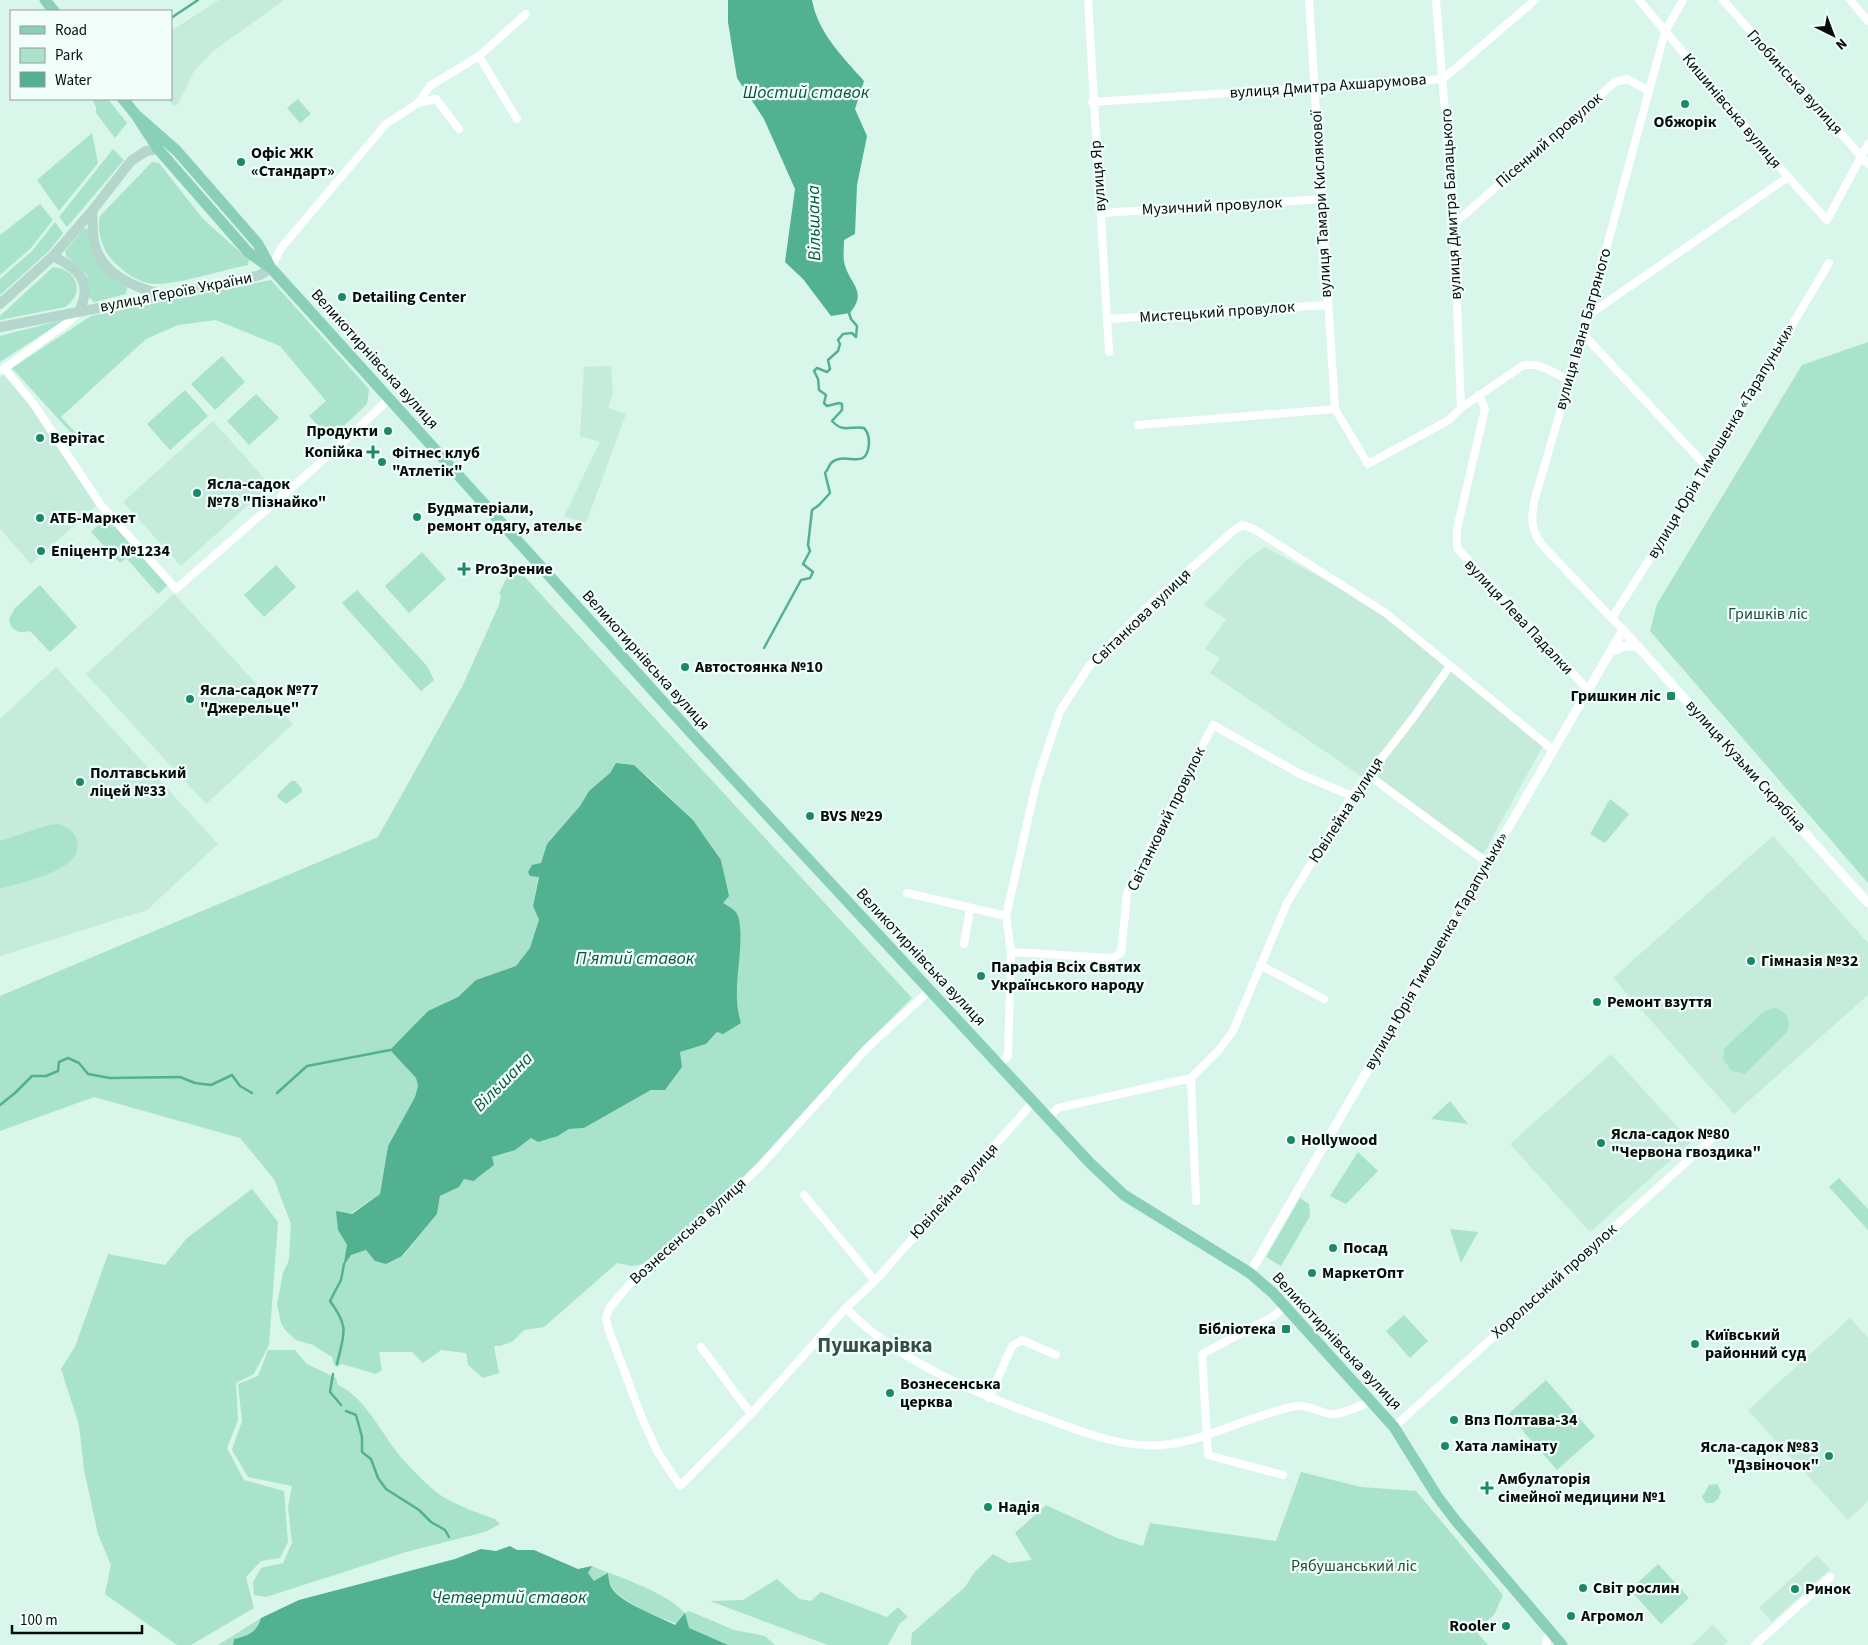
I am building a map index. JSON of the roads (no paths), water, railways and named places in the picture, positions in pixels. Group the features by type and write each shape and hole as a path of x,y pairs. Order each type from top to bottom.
{"main road":[{"path":"45,0 53,10"},
{"name":"Великотирнівська вулиця","path":"124,100 136,114 173,146 258,244 271,268"},
{"name":"Великотирнівська вулиця","path":"136,114 158,149 248,252 271,268 714,758 1090,1163 1124,1195 1250,1273 1286,1306 1394,1427 1451,1515 1562,1645"},
{"path":"0,304 53,256 92,211 131,161 146,151 173,146"},
{"path":"92,211 94,242 104,262 113,272 134,286 170,296"},
{"path":"53,256 68,264 82,278 85,294 79,310"},
{"name":"вулиця Героїв України","path":"0,327 79,310 170,296 260,275 271,268"}],"street":[{"name":"вулиця Яр","path":"1088,0 1092,102 1101,212 1109,352"},
{"name":"вулиця Тамари Кислякової","path":"1309,0 1335,409"},
{"name":"вулиця Дмитра Балацького","path":"1436,0 1454,224 1461,408"},
{"name":"вулиця Дмитра Ахшарумова","path":"1092,102 1443,79 1536,0"},
{"name":"Кишинівська вулиця","path":"1639,0 1788,177 1827,220 1862,157"},
{"name":"вулиця Івана Багряного","path":"1623,630 1542,545 1531,529 1535,498 1583,334 1665,32 1683,0"},
{"name":"Глобинська вулиця","path":"1723,0 1868,164"},
{"path":"1850,0 1868,21"},
{"path":"418,103 430,86 479,56 526,14"},
{"path":"479,56 517,120"},
{"name":"Пісенний провулок","path":"1454,224 1615,82 1627,79 1649,91"},
{"path":"271,268 281,248 386,124 418,103 436,99 458,129"},
{"path":"1862,157 1868,144"},
{"path":"1587,316 1788,177"},
{"name":"Музичний провулок","path":"1101,212 1322,199"},
{"name":"вулиця Юрія Тимошенка «Тарапуньки»","path":"1612,618 1828,263"},
{"name":"Мистецький провулок","path":"1107,319 1327,305"},
{"name":"вулиця Героїв України","path":"2,370 71,320 79,310"},
{"path":"1583,334 1706,466"},
{"path":"1138,425 1335,409 1368,464 1450,420 1461,408 1522,366 1530,363 1568,380"},
{"path":"2,370 33,403 101,505 176,589 337,448 389,399"},
{"name":"вулиця Лева Падалки","path":"1479,395 1485,409 1457,529 1457,548 1588,690"},
{"name":"Світанкова вулиця","path":"999,1064 1008,1056 1011,952 1006,916 1036,784 1060,711 1090,665 1145,608 1242,525 1254,529 1295,556 1319,568 1356,595 1387,614 1450,666"},
{"name":"вулиця Юрія Тимошенка «Тарапуньки»","path":"1250,1273 1623,630"},
{"name":"вулиця Кузьми Скрябіна","path":"1623,630 1868,904"},
{"path":"1609,654 1617,648 1638,646"},
{"path":"1450,666 1553,750"},
{"name":"Ювілейна вулиця","path":"1191,1078 1228,1037 1287,903 1352,796 1413,718 1450,666"},
{"name":"Світанковий провулок","path":"1011,952 1112,958 1121,953 1128,893 1213,724 1300,774 1352,796"},
{"path":"1368,775 1488,863"},
{"path":"907,893 1006,916"},
{"path":"964,944 970,909"},
{"path":"1260,965 1324,1000"},
{"name":"Вознесенська вулиця","path":"751,1414 680,1486 658,1451 642,1418 608,1328 606,1318 609,1308 642,1269 714,1210 762,1164 866,1049 930,990"},
{"path":"1048,1117 1058,1108 1191,1078 1196,1201"},
{"name":"Ювілейна вулиця","path":"751,1414 846,1308 876,1281 1034,1101"},
{"name":"Хорольський провулок","path":"1394,1427 1716,1135"},
{"path":"804,1195 876,1281"},
{"path":"1283,1475 1208,1455 1202,1354 1272,1317 1286,1306"},
{"path":"846,1308 861,1324 894,1347 989,1398 1103,1439 1160,1446 1180,1444 1299,1405 1335,1414 1372,1401"},
{"path":"989,1398 1012,1346 1017,1341 1022,1340 1056,1354"},
{"path":"700,1347 751,1414"},
{"path":"1755,1645 1830,1577"},
{"path":"1546,1645 1549,1631"}],"water":[{"name":"Шостий ставок","path":"728,0 812,0 825,34 864,81 855,109 867,136 857,185 855,234 844,240 846,269 858,293 858,298 850,313 831,316 803,279 785,262 795,189 764,119 737,78 728,22"},
{"name":"П'ятий ставок","path":"616,763 634,765 693,820 721,860 729,896 723,903 735,911 739,919 740,945 737,997 741,1023 723,1034 717,1032 706,1044 680,1052 682,1067 665,1090 651,1090 584,1128 569,1129 558,1136 538,1142 531,1138 515,1150 492,1157 494,1165 474,1181 464,1179 459,1187 440,1196 437,1214 402,1256 386,1264 375,1261 366,1250 351,1255 343,1267 347,1245 338,1230 336,1211 352,1214 380,1194 388,1146 415,1097 418,1086 416,1078 390,1050 428,1011 458,997 476,980 516,966 530,948 539,920 533,906 539,877 530,876 528,872 532,865 541,863 547,844 580,806 589,791 610,773"},
{"name":"Четвертий ставок","path":"510,1546 517,1550 534,1550 578,1569 592,1566 588,1573 594,1581 608,1573 610,1585 614,1591 629,1603 675,1625 685,1613 689,1628 728,1645 233,1645 234,1639 248,1635 254,1630 261,1618 299,1600 455,1559 481,1549 496,1551"}],"waterway":[{"path":"172,17 198,0"},
{"name":"Вільшана","path":"764,648 801,580 810,578 813,572 803,564 810,551 808,545 812,510 830,493 825,473 831,463 843,459 860,459 867,452 869,439 864,428 844,428 832,421 842,410 842,404 827,406 824,403 826,395 819,390 818,379 814,371 817,368 827,372 830,369 828,360 838,351 840,344 838,340 843,334 852,333 856,337 857,326 851,319 848,310"},
{"path":"277,1093 307,1066 390,1050"},
{"path":"0,1105 32,1076 46,1076 58,1071 59,1062 68,1058 79,1063 88,1074 110,1078 180,1077 195,1083 211,1085 232,1075 240,1086 252,1093"},
{"name":"Вільшана","path":"337,1364 344,1331 341,1318 330,1301 341,1280 344,1264"},
{"name":"Вільшана","path":"333,1374 330,1392 341,1405"},
{"name":"Вільшана","path":"346,1411 356,1415 362,1437 362,1452 371,1459 378,1478 386,1489 419,1510 431,1522 445,1530 449,1537"}],"place":[{"name":"Обжорік","path":"1685,104"},
{"name":"Офіс ЖК «Стандарт»","path":"241,162"},
{"name":"Detailing Center","path":"342,297"},
{"name":"Продукти","path":"388,431"},
{"name":"Верітас","path":"40,438"},
{"name":"Копійка","path":"373,452"},
{"name":"Фітнес клуб \"Атлетік\"","path":"382,462"},
{"name":"Ясла-садок №78 \"Пізнайко\"","path":"197,493"},
{"name":"Будматеріали, ремонт одягу, ательє","path":"417,517"},
{"name":"АТБ-Маркет","path":"40,518"},
{"name":"Епіцентр №1234","path":"41,551"},
{"name":"ProЗрение","path":"464,569"},
{"name":"Автостоянка №10","path":"685,667"},
{"name":"Гришкин ліс","path":"1671,696"},
{"name":"Ясла-садок №77 \"Джерельце\"","path":"190,699"},
{"name":"Полтавський ліцей №33","path":"80,782"},
{"name":"BVS №29","path":"810,816"},
{"name":"Гімназія №32","path":"1751,961"},
{"name":"Парафія Всіх Святих Українського народу","path":"981,976"},
{"name":"Ремонт взуття","path":"1597,1002"},
{"name":"Hollywood","path":"1291,1140"},
{"name":"Ясла-садок №80 \"Червона гвоздика\"","path":"1601,1143"},
{"name":"Посад","path":"1333,1248"},
{"name":"МаркетОпт","path":"1312,1273"},
{"name":"Бібліотека","path":"1286,1329"},
{"name":"Київський районний суд","path":"1695,1344"},
{"name":"Вознесенська церква","path":"890,1393"},
{"name":"Впз Полтава-34","path":"1454,1420"},
{"name":"Хата ламінату","path":"1445,1446"},
{"name":"Ясла-садок №83 \"Дзвіночок\"","path":"1829,1456"},
{"name":"Амбулаторія сімейної медицини №1","path":"1487,1488"},
{"name":"Надія","path":"988,1507"},
{"name":"Світ рослин","path":"1583,1588"},
{"name":"Ринок","path":"1795,1589"},
{"name":"Агромол","path":"1571,1616"},
{"name":"Rooler","path":"1506,1626"}],"district":[{"name":"Пушкарівка","path":"875,1345"}],"park label":[{"name":"Гришків ліс","path":"1768,614"},
{"name":"Рябушанський ліс","path":"1354,1566"}]}
